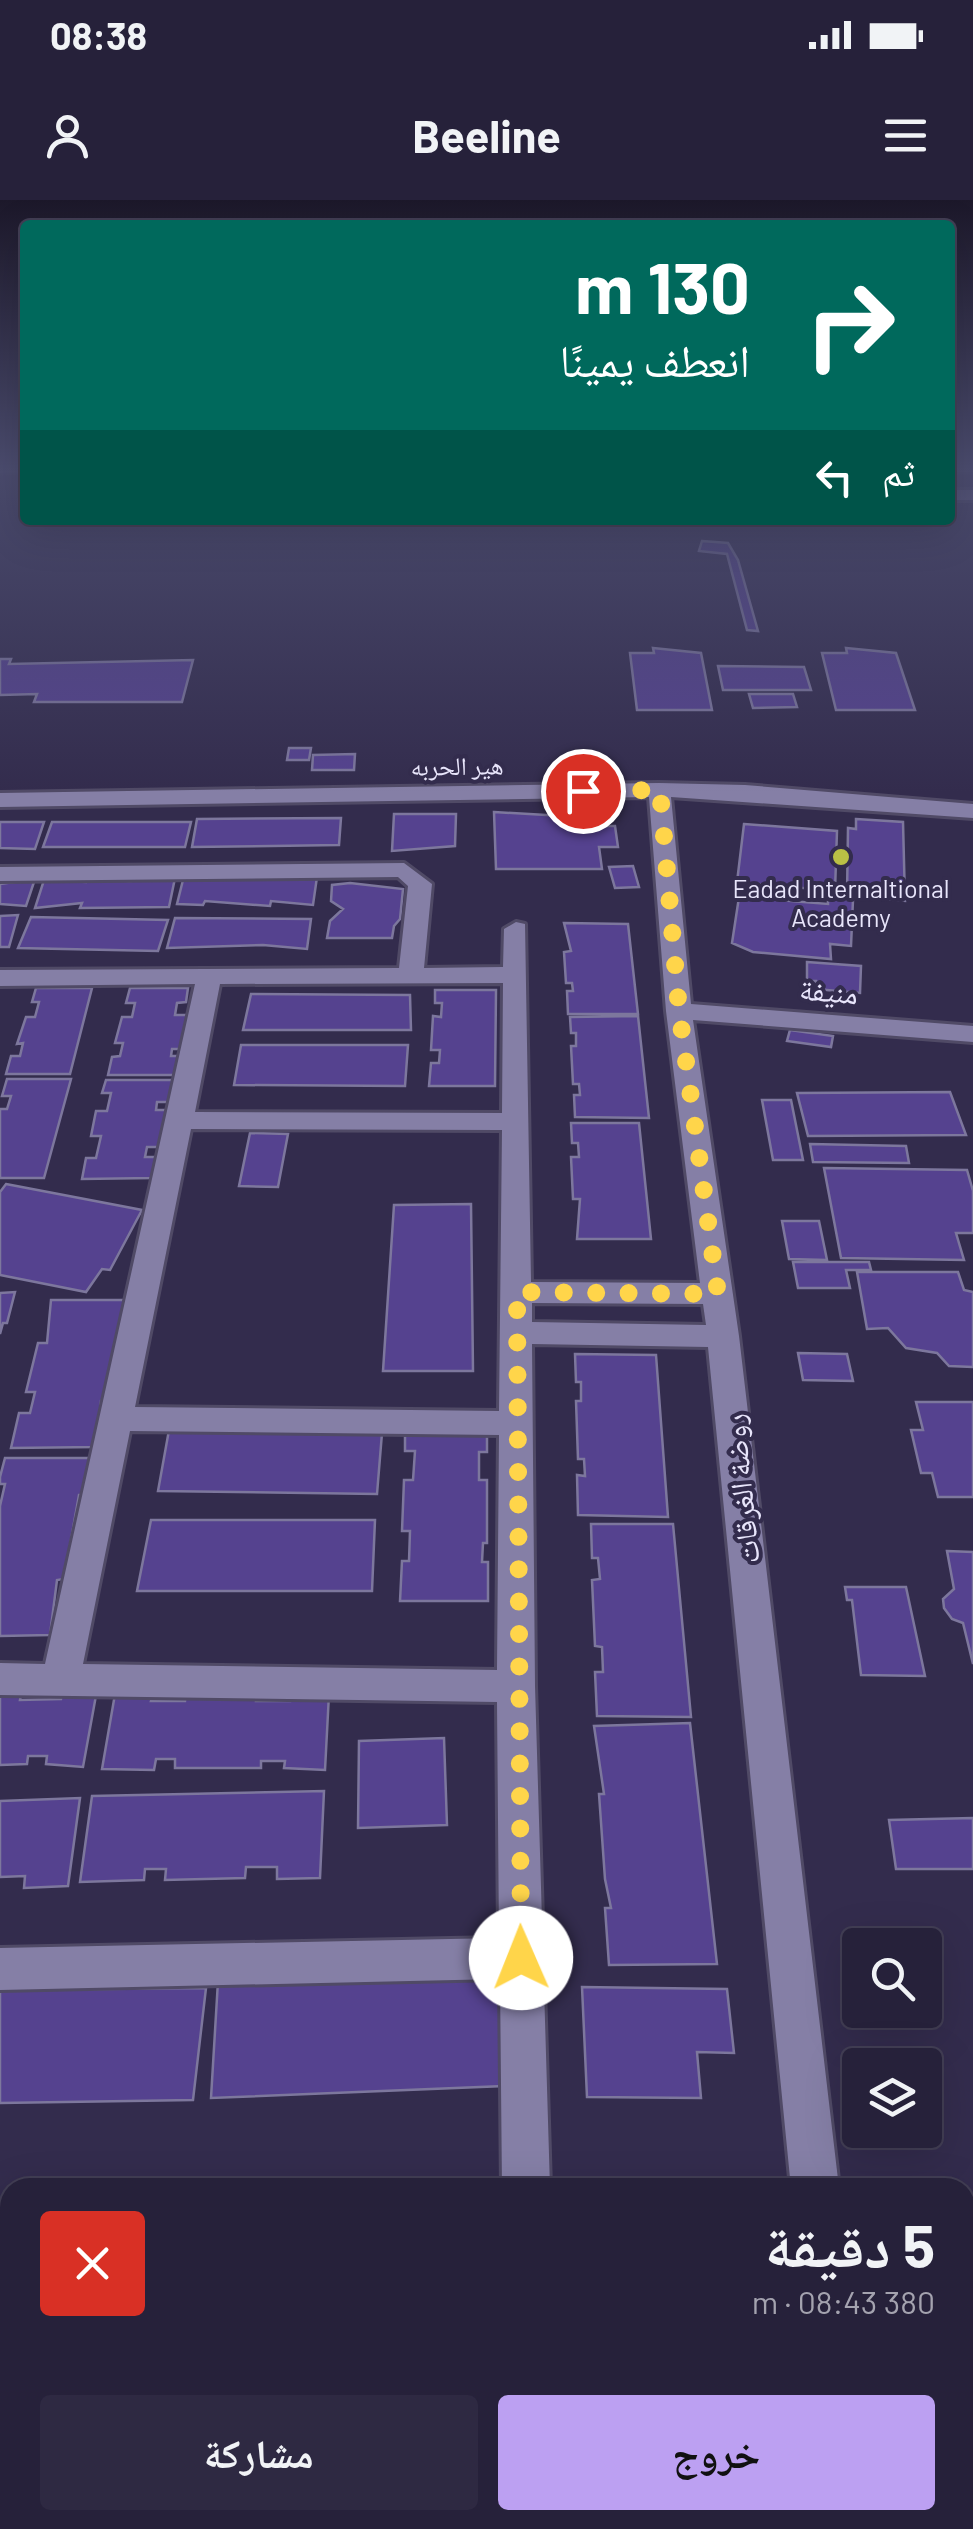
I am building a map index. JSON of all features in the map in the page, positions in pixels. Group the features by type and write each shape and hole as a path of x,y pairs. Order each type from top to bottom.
{"street":[{"name":"هير الحربه","path":"0,800 660,790 745,792 973,810"},
{"name":"روضة الغرقات","path":"660,790 679,1010 723,1336 814,2178"},
{"path":"0,874 404,870 420,884 411,975"},
{"path":"516,929 516,1686 526,2178"},
{"path":"0,978 516,974"},
{"path":"61,1680 209,977"},
{"name":"منيفة","path":"679,1010 973,1034"},
{"path":"181,1120 516,1122"},
{"path":"517,1292 718,1294"},
{"path":"518,1333 723,1336"},
{"path":"114,1420 517,1422"},
{"path":"0,1679 516,1686"},
{"path":"0,1969 521,1958"}],"building":[{"path":"732,575 742,575 758,631 747,630"},
{"path":"653,648 701,653 712,710 637,710 630,653 654,653"},
{"path":"846,648 896,653 915,710 836,710 822,653 847,653"},
{"path":"0,659 11,659 9,664 193,660 182,702 34,702 37,694 0,695"},
{"path":"718,666 804,667 811,690 723,690"},
{"path":"749,694 793,694 797,707 753,708"},
{"path":"289,748 311,748 309,760 287,760"},
{"path":"355,754 354,770 312,770 313,755"},
{"path":"494,812 597,818 598,826 615,826 618,847 599,847 602,869 496,869"},
{"path":"394,814 456,814 455,846 392,851"},
{"path":"341,818 339,845 192,847 197,819"},
{"path":"856,819 903,822 905,901 847,896 848,828 856,829"},
{"path":"0,822 44,822 35,849 0,848"},
{"path":"52,822 191,822 185,847 43,847"},
{"path":"744,824 837,831 835,891 737,882"},
{"path":"633,866 639,887 615,888 609,867"},
{"path":"184,876 207,877 205,880 317,877 313,905 271,901 270,906 205,901 203,905 177,904"},
{"path":"87,878 175,878 169,907 80,908 82,903 35,908 44,880 86,882"},
{"path":"35,879 26,906 0,904 0,884"},
{"path":"350,883 403,889 400,919 392,938 327,938 330,921 343,909 331,901 332,885"},
{"path":"739,897 828,904 828,898 853,900 851,946 830,944 831,959 753,952 732,943"},
{"path":"18,915 9,947 0,947 0,916"},
{"path":"31,917 168,920 158,951 18,948"},
{"path":"175,918 311,919 307,949 263,945 167,948"},
{"path":"564,923 628,924 638,1014 568,1014 567,991 573,991 572,983 566,983 564,952 571,951"},
{"path":"807,962 861,966 860,993 816,989 816,981 807,981"},
{"path":"36,988 92,988 70,1074 6,1074 11,1056 20,1056 23,1043 17,1044 26,1017 35,1017 39,1002 32,1002"},
{"path":"130,988 188,988 186,1002 177,1003 175,1015 188,1015 182,1049 172,1049 171,1056 181,1056 177,1075 108,1075 112,1057 120,1056 123,1043 115,1043 122,1017 132,1017 135,1003 126,1003"},
{"path":"435,990 496,990 495,1086 429,1086 431,1063 439,1063 440,1050 431,1050 433,1016 441,1017 442,1003 435,1003"},
{"path":"251,994 410,995 411,1030 243,1030"},
{"path":"638,1016 649,1118 575,1117 574,1095 580,1095 579,1084 573,1084 571,1046 576,1046 576,1033 571,1033 570,1017"},
{"path":"790,1030 833,1036 831,1047 787,1041"},
{"path":"241,1045 408,1045 405,1086 234,1085"},
{"path":"7,1079 71,1079 44,1178 0,1178 0,1109 7,1109 11,1096 2,1096"},
{"path":"106,1080 173,1080 168,1102 157,1102 156,1110 167,1110 160,1147 147,1147 145,1157 157,1157 153,1178 82,1179 86,1158 96,1158 101,1136 91,1136 96,1111 107,1111 111,1093 102,1093"},
{"path":"950,1092 966,1135 808,1136 797,1093"},
{"path":"762,1100 791,1100 803,1160 773,1160"},
{"path":"571,1123 639,1123 651,1239 577,1239 580,1199 573,1199 571,1157 579,1157 578,1143 572,1143"},
{"path":"250,1133 288,1134 278,1187 239,1186"},
{"path":"810,1144 906,1146 909,1163 813,1162"},
{"path":"824,1168 967,1170 973,1191 973,1233 956,1233 964,1260 841,1258"},
{"path":"6,1184 142,1210 110,1270 102,1269 86,1292 0,1275 0,1192"},
{"path":"471,1204 473,1371 383,1371 394,1205"},
{"path":"782,1221 819,1221 827,1260 789,1259"},
{"path":"793,1262 869,1262 871,1270 846,1270 850,1288 798,1288"},
{"path":"857,1272 958,1272 964,1290 973,1292 973,1367 949,1366 937,1353 906,1348 888,1328 867,1329"},
{"path":"15,1292 7,1323 3,1323 0,1334 0,1293"},
{"path":"51,1300 130,1300 107,1401 101,1401 96,1447 11,1448 19,1413 30,1413 35,1392 26,1392 38,1343 47,1343"},
{"path":"798,1353 847,1354 853,1381 803,1380"},
{"path":"575,1354 656,1355 668,1517 578,1515 577,1475 585,1476 584,1459 578,1459 576,1401 581,1401 581,1382 576,1382"},
{"path":"916,1402 973,1402 973,1497 938,1497 932,1473 921,1473 911,1430 923,1430"},
{"path":"405,1429 487,1429 487,1452 479,1452 479,1480 487,1480 487,1543 483,1543 482,1562 488,1562 488,1601 400,1601 402,1561 409,1561 410,1531 402,1531 404,1480 413,1480 415,1451 405,1451"},
{"path":"169,1430 382,1433 377,1494 158,1491"},
{"path":"5,1458 91,1458 84,1495 79,1495 64,1579 57,1580 50,1635 0,1636 0,1506 5,1484 0,1484 0,1477"},
{"path":"151,1520 375,1520 372,1591 137,1591"},
{"path":"591,1524 673,1524 691,1717 597,1716 595,1672 603,1672 602,1647 595,1646 592,1580 600,1579 598,1558 592,1558"},
{"path":"947,1551 973,1552 973,1664 963,1623 952,1619 944,1608 943,1599 954,1589"},
{"path":"845,1587 906,1587 925,1676 861,1675 852,1600 847,1600"},
{"path":"0,1690 22,1690 20,1700 61,1699 63,1690 97,1690 83,1767 46,1764 47,1756 28,1756 27,1764 0,1765"},
{"path":"186,1692 257,1692 256,1701 290,1701 290,1694 329,1694 325,1770 284,1768 285,1761 261,1761 261,1768 175,1768 175,1759 156,1759 154,1770 102,1769 115,1694 153,1694 151,1701 185,1701"},
{"path":"690,1723 717,1964 609,1965 605,1908 611,1908 599,1794 604,1794 594,1726"},
{"path":"444,1738 447,1825 358,1828 359,1741"},
{"path":"324,1791 320,1878 277,1879 277,1867 246,1867 245,1878 165,1880 166,1869 145,1869 144,1880 80,1882 92,1796"},
{"path":"80,1798 68,1886 24,1888 25,1876 0,1877 0,1801"},
{"path":"973,1818 973,1869 896,1869 889,1820"},
{"path":"499,1974 504,2086 211,2098 218,1981"},
{"path":"582,1987 727,1989 734,2053 697,2052 701,2098 587,2097"},
{"path":"206,1988 193,2100 0,2103 0,1990"}],"place":[{"name":"Eadad Internaltional Academy","path":"841,857"}],"route":[{"path":"521,1958 516,1686 517,1292 718,1294 679,1010 660,790 583,791"}]}
